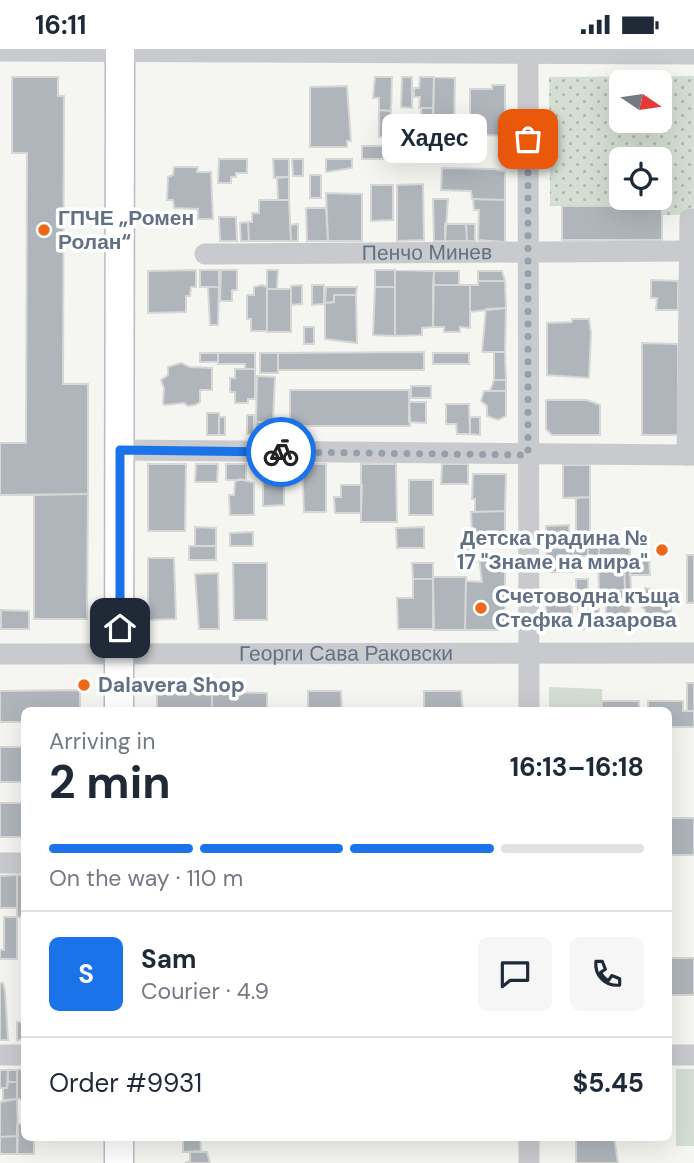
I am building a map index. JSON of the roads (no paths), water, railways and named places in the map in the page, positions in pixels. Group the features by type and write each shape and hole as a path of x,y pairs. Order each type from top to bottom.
{"main road":[{"path":"119,707 120,50"},
{"path":"119,1141 119,1163"}],"street":[{"path":"0,51 694,54"},
{"path":"528,52 528,707"},
{"path":"120,450 691,455 690,219"},
{"name":"Пенчо Минев","path":"205,254 690,251"},
{"name":"Георги Сава Раковски","path":"0,654 694,653"},
{"path":"0,863 21,863"},
{"path":"0,1055 21,1055"},
{"path":"672,1055 694,1055"},
{"path":"529,1141 529,1163"}],"place":[{"name":"Хадес","path":"528,139"},
{"name":"ГПЧЕ „Ромен Ролан“","path":"44,230"},
{"name":"Детска градина № 17 \"Знаме на мира\"","path":"662,550"},
{"name":"Счетоводна къща Стефка Лазарова","path":"481,608"},
{"name":"Dalavera Shop","path":"84,685"}]}
